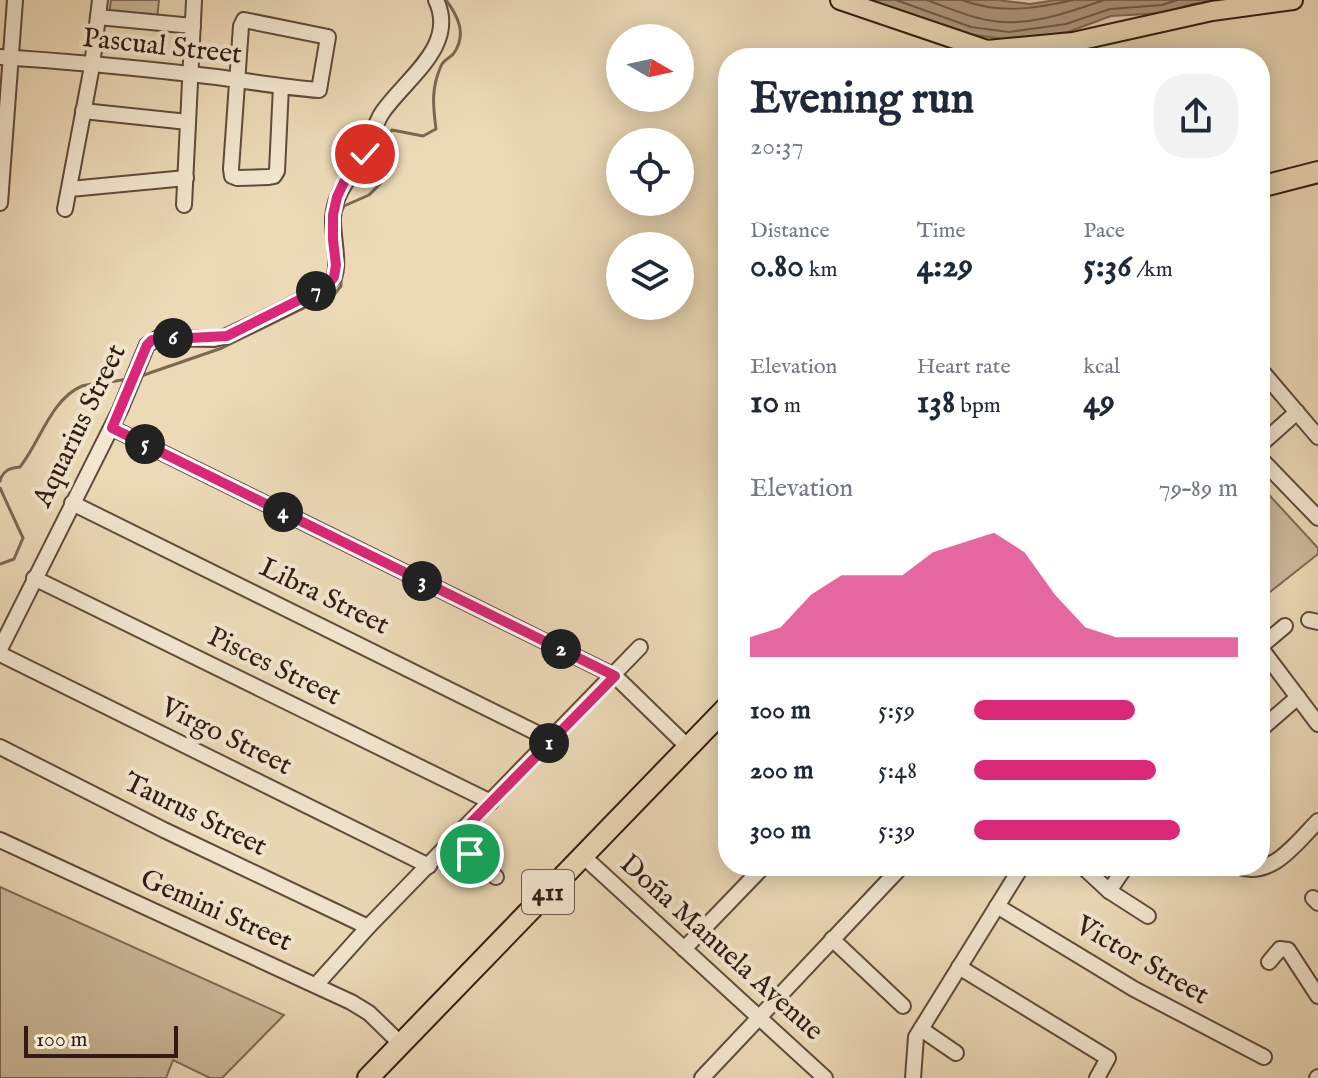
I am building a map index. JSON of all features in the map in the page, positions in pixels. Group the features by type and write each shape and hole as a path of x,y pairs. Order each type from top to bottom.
{"highway":[{"path":"1270,184 1318,172"},
{"name":"411","path":"368,1078 718,717"}],"main road":[{"path":"840,0 981,48"},
{"path":"1008,48 1073,42 1212,11 1293,0"}],"street":[{"path":"0,203 5,58 15,0"},
{"path":"65,209 92,66 100,0"},
{"path":"184,205 194,0"},
{"name":"Aquarius Street","path":"0,652 34,578 112,428 147,345 152,340 227,336 321,289 334,277 333,215 340,189 365,154 381,115 435,50 443,24 436,0"},
{"path":"98,17 193,26"},
{"name":"Pascual Street","path":"5,58 190,74 281,86 319,90 328,37 244,20 237,80"},
{"path":"237,80 232,176 237,178 274,176 277,171 281,86"},
{"path":"83,111 188,122"},
{"path":"70,189 186,178"},
{"path":"1270,381 1318,437"},
{"path":"1270,436 1297,412"},
{"path":"112,428 615,676 689,748"},
{"path":"1270,468 1318,518"},
{"name":"Libra Street","path":"72,503 551,740"},
{"name":"Pisces Street","path":"34,578 491,802"},
{"path":"1270,639 1285,626"},
{"path":"316,985 368,927 640,647"},
{"name":"Virgo Street","path":"0,652 429,866"},
{"path":"1270,660 1318,724"},
{"path":"1270,721 1298,697"},
{"name":"Taurus Street","path":"0,747 164,830 368,927"},
{"path":"1270,865 1318,821"},
{"path":"455,839 496,877"},
{"name":"Gemini Street","path":"0,840 316,985 369,1013 401,1044"},
{"name":"Doña Manuela Avenue","path":"583,856 825,1078"},
{"path":"684,949 754,876"},
{"path":"702,1078 892,876"},
{"path":"913,1078 914,1046 921,1029 1016,876"},
{"path":"1093,876 1109,891 1148,916"},
{"path":"1109,891 1119,876"},
{"name":"Victor Street","path":"997,906 1134,989 1264,1057"},
{"path":"832,939 903,1006"},
{"path":"1269,962 1280,949 1288,950 1318,996"},
{"path":"959,967 1108,1058 1097,1078"},
{"path":"921,1029 956,1053"}],"shaded area":[{"path":"111,0 159,0 157,19 109,14"},
{"path":"1270,496 1318,548 1318,554 1270,592"},
{"path":"0,887 284,1015 222,1078 210,1078 173,1060 166,1078 0,1078"}],"water":[{"path":"866,0 997,0 1030,4 1056,0 1221,0 1192,4 1164,13 1111,16 1068,32 1010,40 968,34"}],"waterway":[{"path":"340,214 344,206 369,195 381,183 382,148 392,130 423,136 436,129 434,90 438,74 460,39 457,19 446,0"},
{"path":"138,377 222,348 310,305 326,305 341,286 341,277"},
{"path":"0,481 7,470 20,467 54,411 71,392 86,385 127,379"},
{"path":"0,488 23,538 14,559 0,564"}],"route":[{"path":"365,154 337,197 333,215 336,265 334,277 327,286 227,336 152,340 147,345 112,428 615,676 455,839 470,854"}]}
